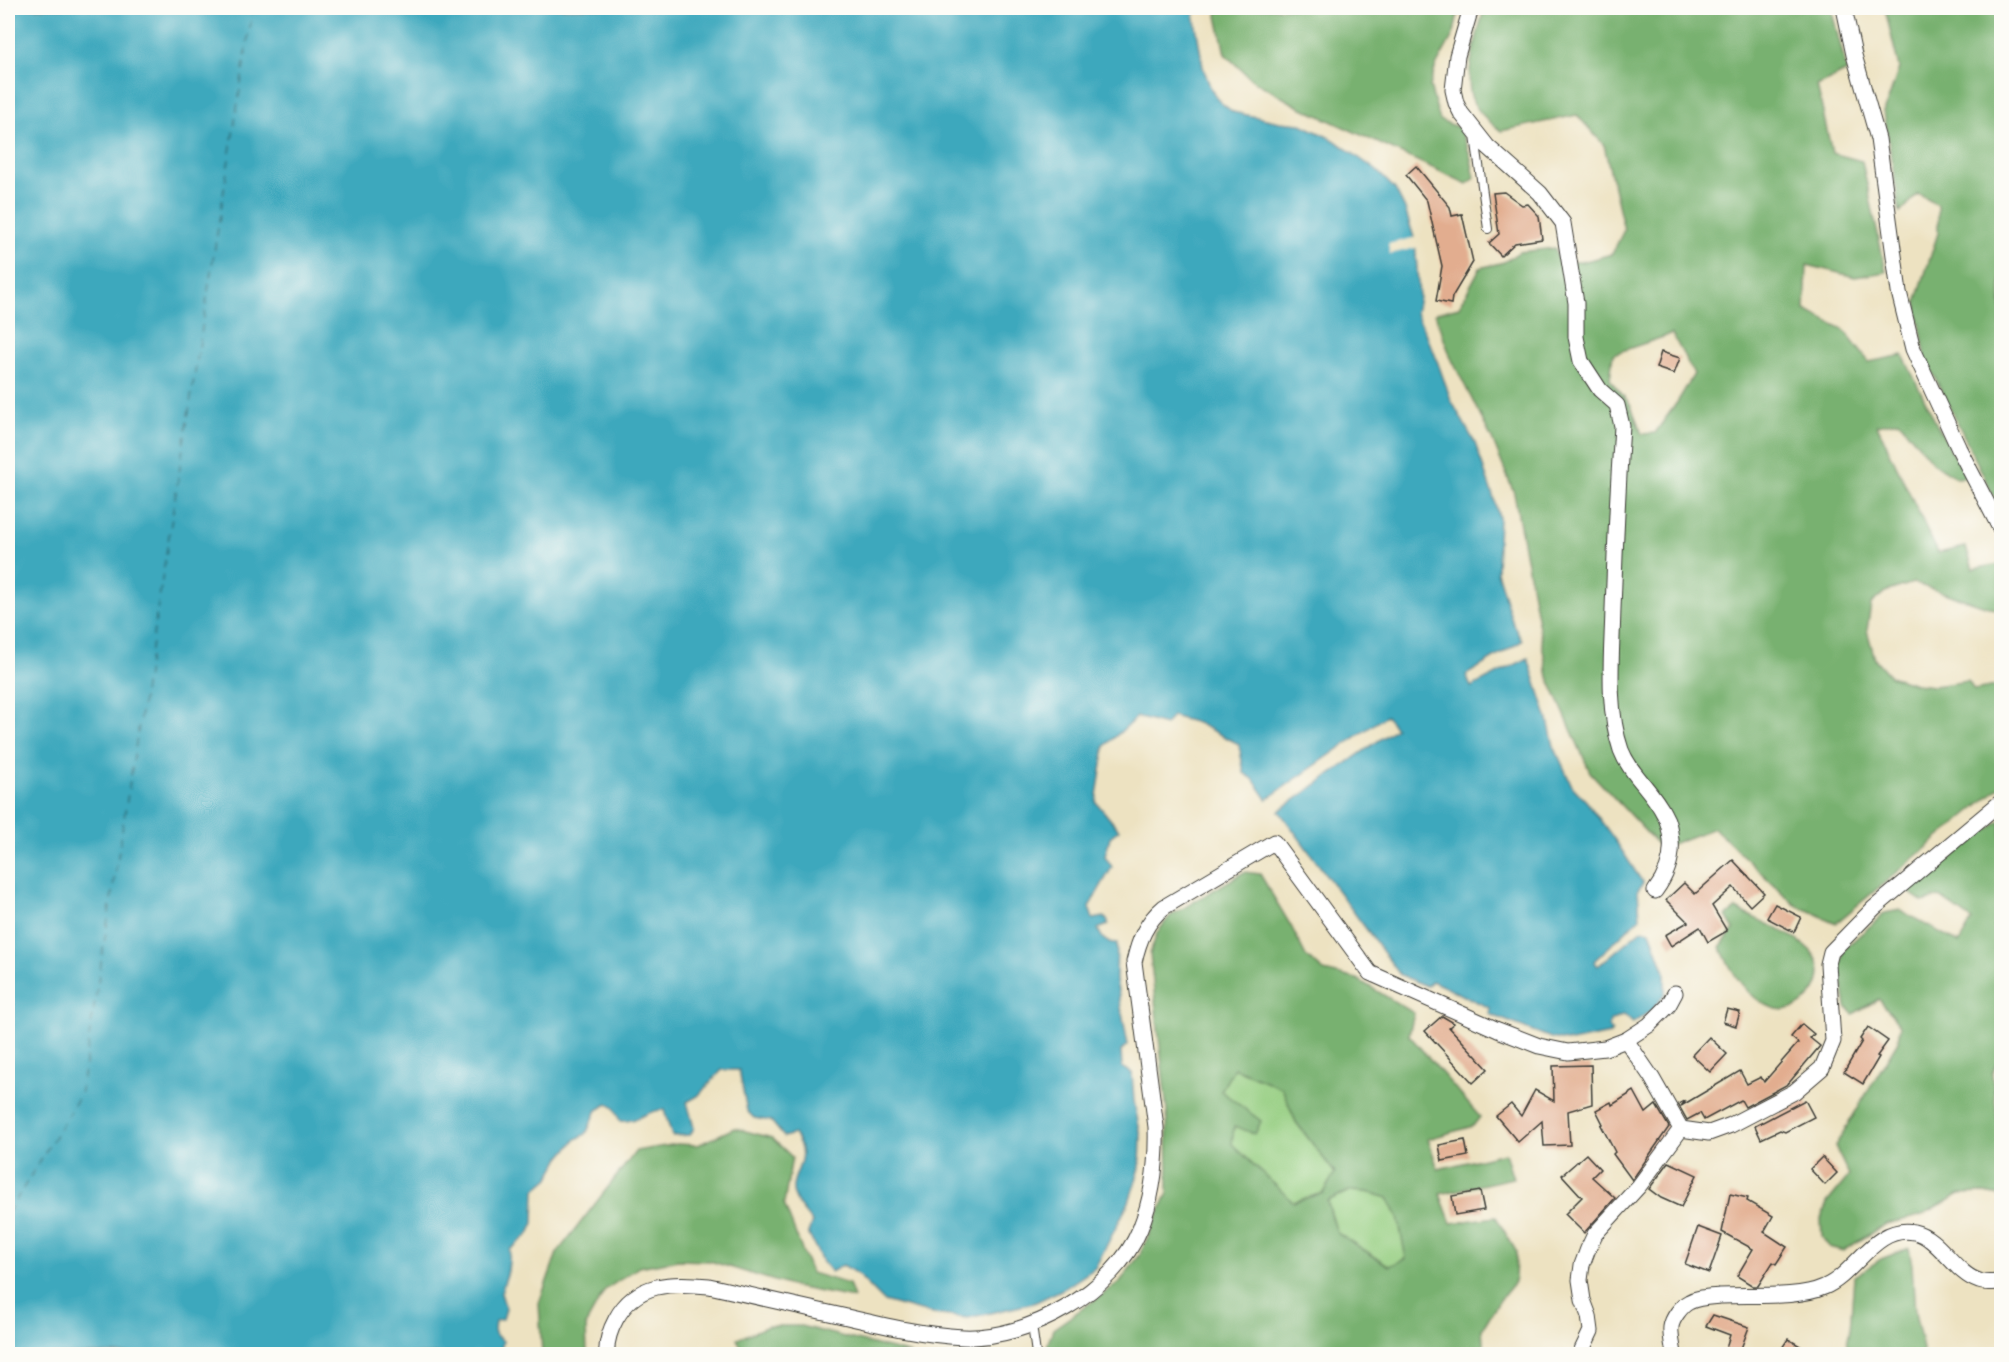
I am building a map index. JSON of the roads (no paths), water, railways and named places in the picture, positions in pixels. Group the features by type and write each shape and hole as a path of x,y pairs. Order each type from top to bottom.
{"street":[{"path":"1471,8 1457,56 1453,90 1456,103 1487,146 1540,193 1563,223 1576,303 1576,337 1581,361 1600,390 1617,405 1622,426 1612,660 1613,718 1629,765 1664,813 1669,825 1672,848 1669,864 1665,878 1655,891"},
{"path":"1844,8 1854,55 1878,139 1899,292 1913,349 1954,439 2001,532"},
{"path":"1681,1130 1709,1133 1731,1125 1794,1092 1822,1068 1833,1041 1828,964 1831,952 1874,908 2001,801"},
{"path":"607,1354 611,1329 630,1300 644,1291 665,1285 682,1283 709,1286 898,1329 963,1337 992,1335 1032,1325 1066,1308 1085,1294 1103,1280 1128,1251 1140,1230 1154,1179 1156,1127 1134,962 1140,940 1153,916 1164,907 1274,842 1370,973 1539,1046 1568,1052 1605,1048 1626,1040 1649,1024 1668,1006 1675,993"},
{"path":"1626,1040 1652,1078 1681,1130"},
{"path":"1580,1354 1592,1331 1580,1280 1582,1265 1588,1249 1595,1234 1639,1185 1681,1130"},
{"path":"1674,1354 1671,1326 1678,1312 1688,1302 1703,1297 1770,1295 1822,1289 1836,1281 1882,1238 1900,1232 1916,1232 1930,1241 1969,1276 1980,1282 2001,1282"}],"lane":[{"path":"1473,129 1488,229"},
{"path":"1032,1325 1036,1354"}],"water":[{"path":"8,8 1193,8 1203,67 1211,89 1220,102 1233,112 1301,124 1334,140 1376,170 1395,189 1405,209 1415,241 1419,297 1416,313 1434,352 1451,400 1475,443 1493,496 1499,517 1497,572 1513,624 1522,641 1466,675 1471,687 1528,658 1554,746 1572,786 1587,802 1643,883 1638,890 1640,918 1594,961 1598,966 1642,929 1650,931 1665,972 1665,993 1653,1009 1633,1023 1624,1015 1610,1021 1609,1027 1612,1031 1610,1034 1571,1042 1551,1038 1489,1014 1490,1008 1432,981 1427,986 1400,975 1279,811 1396,728 1386,716 1267,799 1253,779 1244,773 1239,744 1197,723 1172,716 1165,725 1137,717 1105,746 1096,802 1119,830 1110,837 1105,856 1112,867 1089,907 1093,919 1104,917 1108,921 1108,925 1098,929 1103,938 1117,943 1116,980 1128,1045 1121,1051 1122,1067 1132,1073 1134,1101 1141,1137 1140,1168 1129,1202 1095,1268 1065,1288 1034,1303 968,1318 932,1314 884,1301 857,1274 843,1265 831,1272 822,1261 808,1233 812,1222 798,1204 793,1190 801,1161 800,1144 794,1134 784,1137 771,1121 754,1118 747,1111 739,1070 722,1070 698,1096 687,1102 694,1128 690,1135 672,1136 664,1110 632,1120 620,1121 614,1108 608,1104 597,1110 586,1134 576,1139 560,1158 549,1178 535,1190 534,1223 529,1234 510,1250 508,1271 501,1293 506,1309 503,1319 495,1321 495,1333 503,1341 501,1351 503,1354 8,1354"}]}
